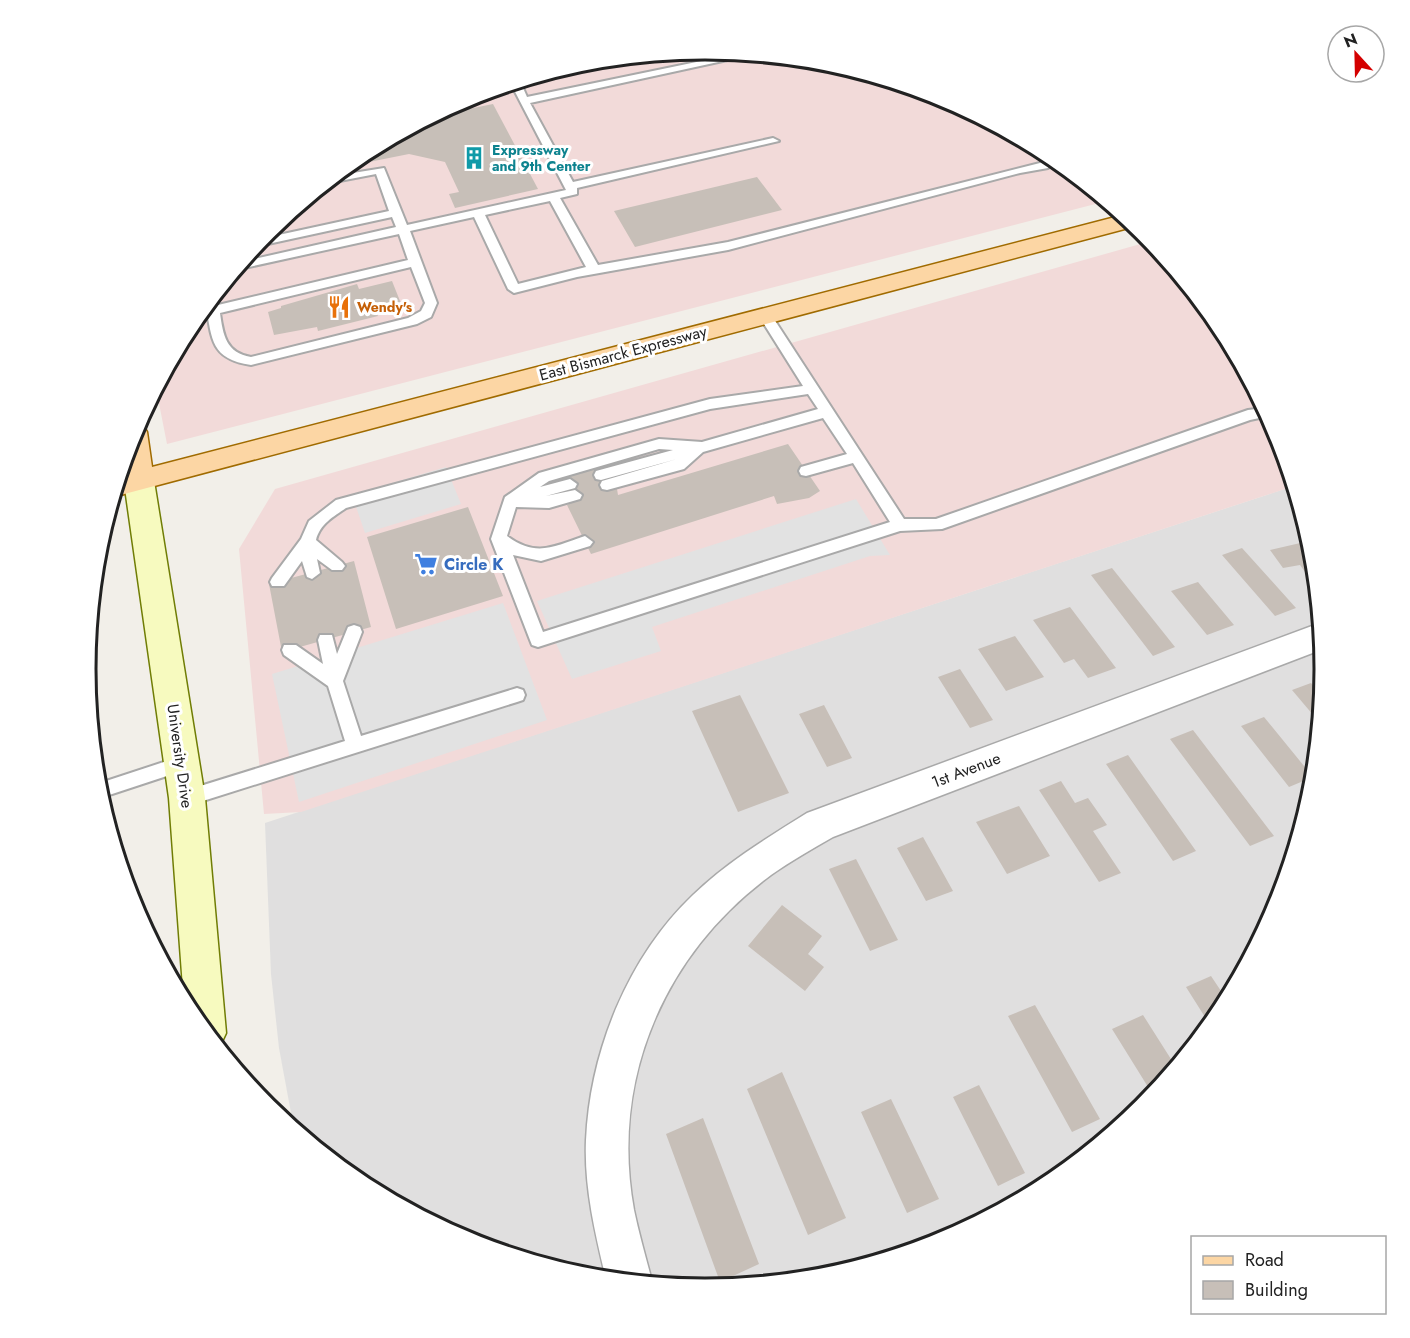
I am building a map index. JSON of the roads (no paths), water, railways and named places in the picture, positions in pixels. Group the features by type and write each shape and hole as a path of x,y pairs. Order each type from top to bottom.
{"main road":[{"name":"East Bismarck Expressway","path":"128,484 1120,223"},
{"name":"University Drive","path":"128,484 184,781 204,1015"}],"street":[{"name":"1st Avenue","path":"627,1273 614,1213 608,1157 610,1102 618,1053 635,1007 655,972 681,935 711,901 743,872 779,847 820,825 1313,639"}],"lane":[{"path":"524,101 719,60"},
{"path":"249,264 573,192 518,89"},
{"path":"570,186 773,141"},
{"path":"478,213 514,289 594,270 728,246 1045,165"},
{"path":"213,310 223,351 234,360 251,361 412,321 426,314 431,303 380,170 346,178"},
{"path":"553,196 594,270"},
{"path":"272,241 396,213"},
{"path":"218,304 415,262"},
{"path":"765,316 900,525"},
{"path":"278,582 307,543 317,518 341,504 710,404 811,389"},
{"path":"826,412 700,446 659,444 544,477 510,501 499,539 538,640 900,525 937,525 1257,414"},
{"path":"604,480 679,465 700,446"},
{"path":"807,471 855,456"},
{"path":"510,501 549,502 573,489"},
{"path":"499,539 514,551 534,557 585,542"},
{"path":"307,543 337,566"},
{"path":"307,543 312,573"},
{"path":"335,682 354,632"},
{"path":"326,640 335,682 355,746"},
{"path":"290,650 335,682"},
{"path":"108,790 184,781 355,746 517,695"}],"place":[{"name":"Expressway and 9th Center","path":"474,158"},
{"name":"Wendy's","path":"339,307"},
{"name":"Circle K","path":"426,564"}]}
